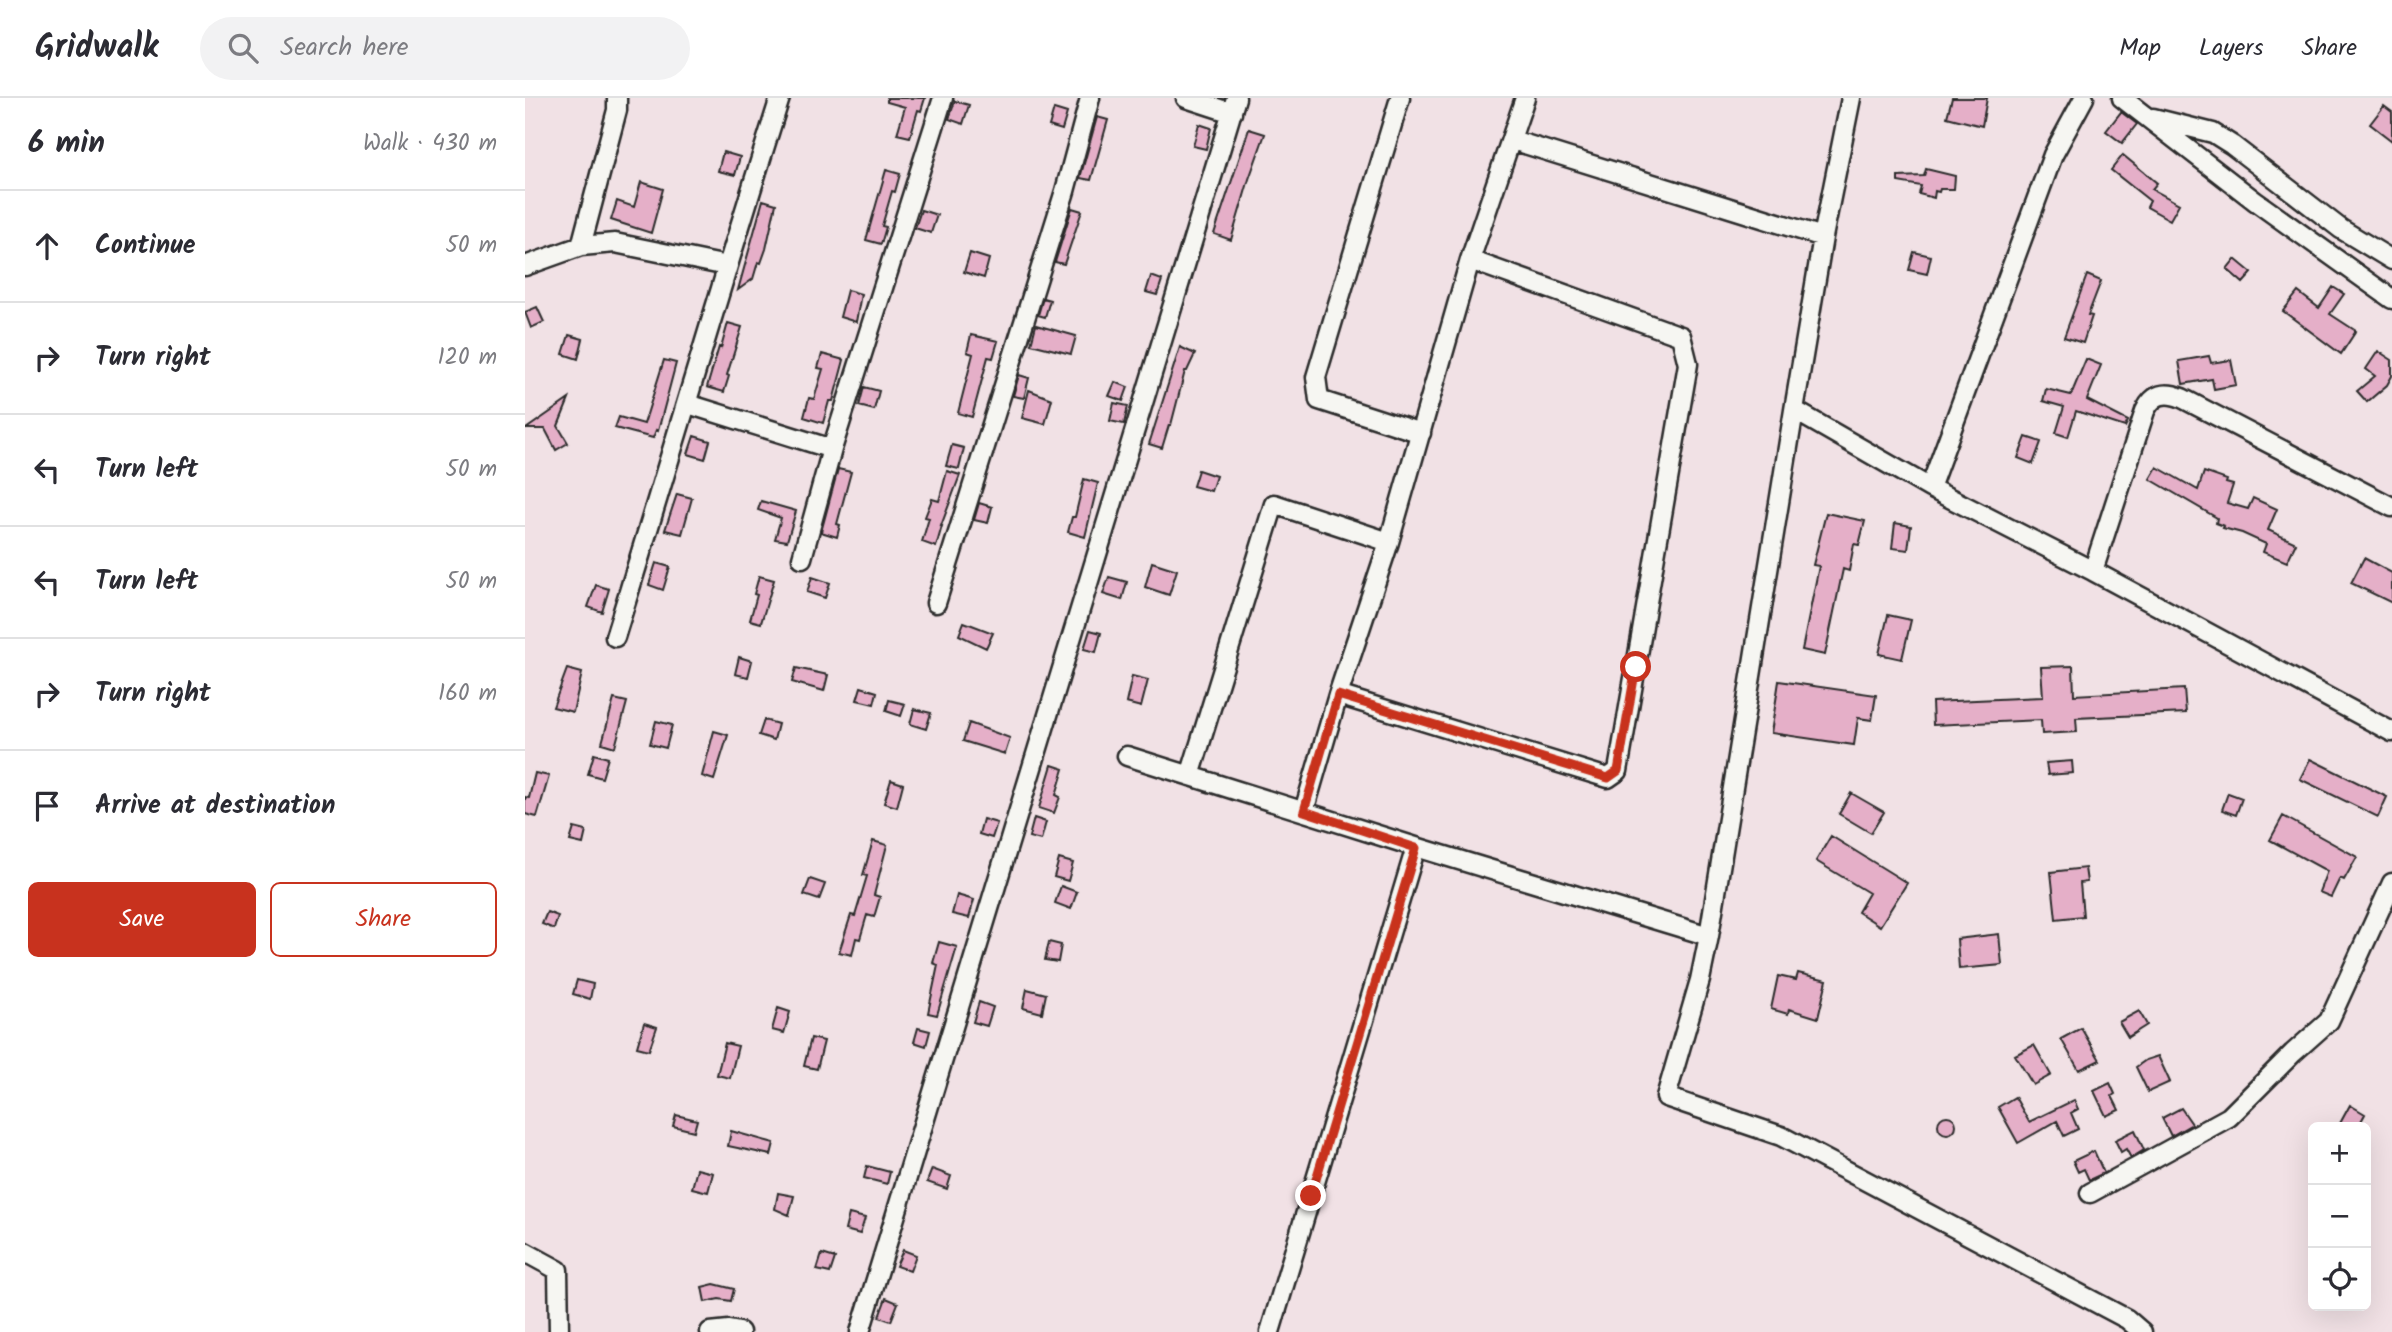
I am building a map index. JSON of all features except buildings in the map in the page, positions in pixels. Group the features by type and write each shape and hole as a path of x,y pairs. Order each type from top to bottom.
{"street":[{"path":"615,637 780,98"},
{"path":"801,558 832,449 943,98"},
{"path":"936,603 1065,191 1090,98"},
{"path":"860,1332 1234,105 1186,98"},
{"path":"1400,98 1316,377 1319,400 1421,433"},
{"path":"1304,811 1338,695 1389,542 1470,260 1525,98"},
{"path":"1851,98 1823,237 1709,936 1700,980 1665,1097 1781,1136 2127,1320 2142,1332"},
{"path":"1930,488 2053,155 2084,98"},
{"path":"2122,98 2255,201 2392,299"},
{"path":"581,246 617,104"},
{"path":"2146,116 2193,127 2222,139 2341,229 2392,260"},
{"path":"1512,140 1823,237"},
{"path":"525,266 581,246 615,243 727,266"},
{"path":"1338,695 1608,778 1618,771 1688,365 1681,336 1470,260"},
{"path":"2094,570 2145,411 2149,402 2162,394 2171,393 2182,398 2392,507"},
{"path":"688,404 832,449"},
{"path":"1794,410 1930,488 2094,570 2392,732"},
{"path":"1190,776 1274,504 1389,542"},
{"path":"1127,756 1416,848 1709,936"},
{"path":"1270,1332 1416,848"},
{"path":"2090,1193 2229,1117 2329,1021 2392,883"},
{"path":"525,1252 558,1270 559,1332"},
{"path":"710,1332 740,1332"}],"route":[{"path":"1311,1196 1416,848 1304,811 1338,695 1608,778 1618,771 1636,667"}]}
